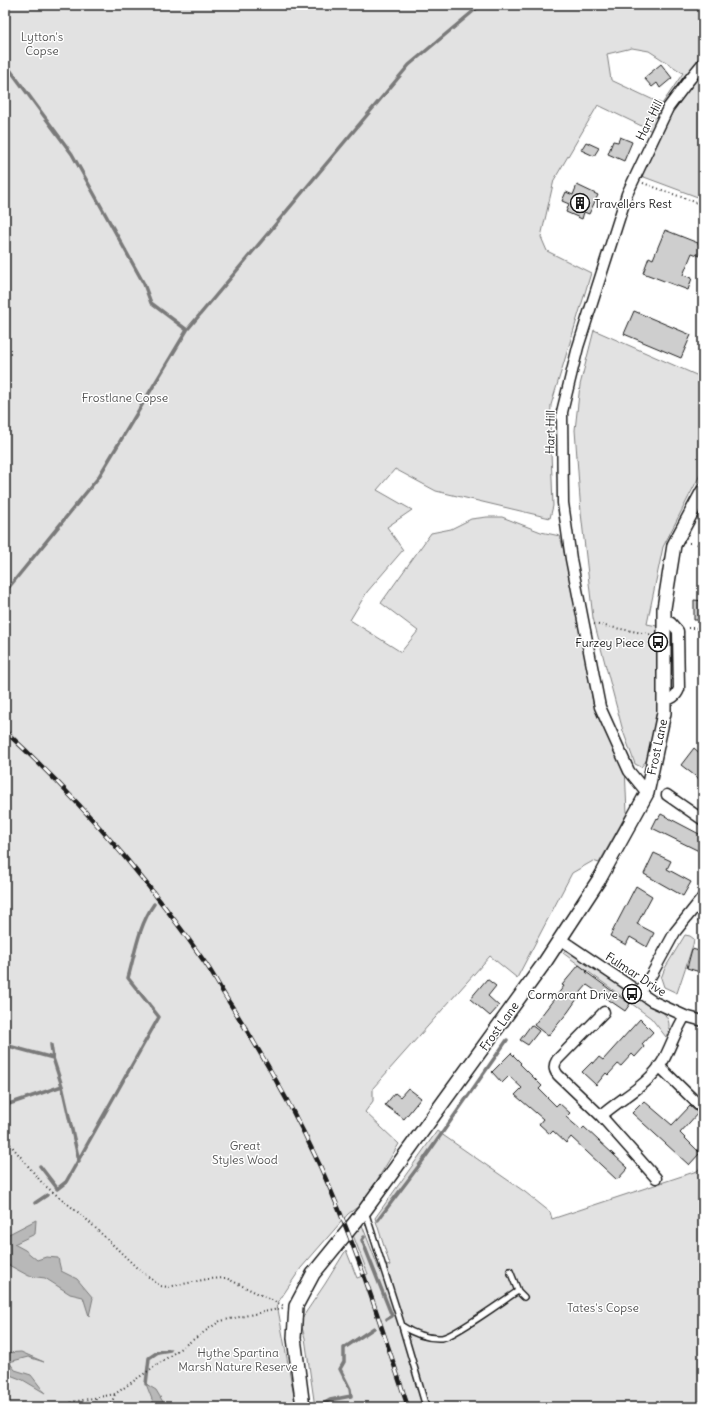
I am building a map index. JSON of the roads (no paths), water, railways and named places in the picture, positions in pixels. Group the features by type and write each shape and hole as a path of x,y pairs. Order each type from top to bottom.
{"street":[{"name":"Hart Hill","path":"647,793 629,771 600,707 571,559 563,503 562,412 578,347 627,194 668,108 688,80 703,63"},
{"name":"Frost Lane","path":"303,1407 294,1338 296,1306 313,1274 365,1210 536,975 600,878 647,793 664,713 664,608 674,545 703,491"},
{"name":"Frost Lane","path":"664,619 671,622 678,631 679,689 677,694 672,699 664,701"},
{"path":"667,795 703,820"},
{"path":"640,992 652,974 675,932 703,897"},
{"name":"Fulmar Drive","path":"560,939 663,1007 685,1016 703,1021"},
{"path":"604,1012 559,1057 554,1066 555,1072 600,1116 656,1178"},
{"path":"600,1116 638,1088 659,1066 663,1061 677,1028 685,1016"},
{"path":"659,1066 703,1110"}],"lane":[{"path":"365,1210 426,1407"},
{"path":"510,1271 518,1291 524,1297"},
{"path":"402,1326 412,1333 428,1338 444,1338 456,1332 518,1291"}],"waterway":[{"path":"5,592 98,478 187,330 409,65 477,8 491,5"},
{"path":"5,63 72,154 144,284 151,303 187,330"},
{"path":"57,1189 66,1182 159,1017 128,978 141,930 154,904"},
{"path":"378,1220 424,1159 507,1040"},
{"path":"5,1045 53,1058"},
{"path":"51,1045 79,1161"},
{"path":"6,1105 62,1086"},
{"path":"40,1166 57,1188"},
{"path":"35,1203 47,1195"},
{"path":"364,1237 362,1240 392,1316 387,1319"},
{"path":"318,1407 330,1400 351,1396 350,1389 340,1369 344,1362 344,1348 374,1328"},
{"path":"146,1384 149,1358 158,1352 170,1350"}],"railway":[{"path":"5,731 33,757 86,813 161,902 206,964 255,1044 300,1125 333,1195 357,1255 408,1407"}],"place":[{"name":"Travellers Rest","path":"580,203"},
{"name":"Furzey Piece","path":"658,642"},
{"name":"Cormorant Drive","path":"632,994"}],"park label":[{"name":"Lytton's Copse","path":"42,43"},
{"name":"Frostlane Copse","path":"125,397"},
{"name":"Great Styles Wood","path":"245,1152"},
{"name":"Tates's Copse","path":"603,1307"},
{"name":"Hythe Spartina Marsh Nature Reserve","path":"238,1359"}]}
